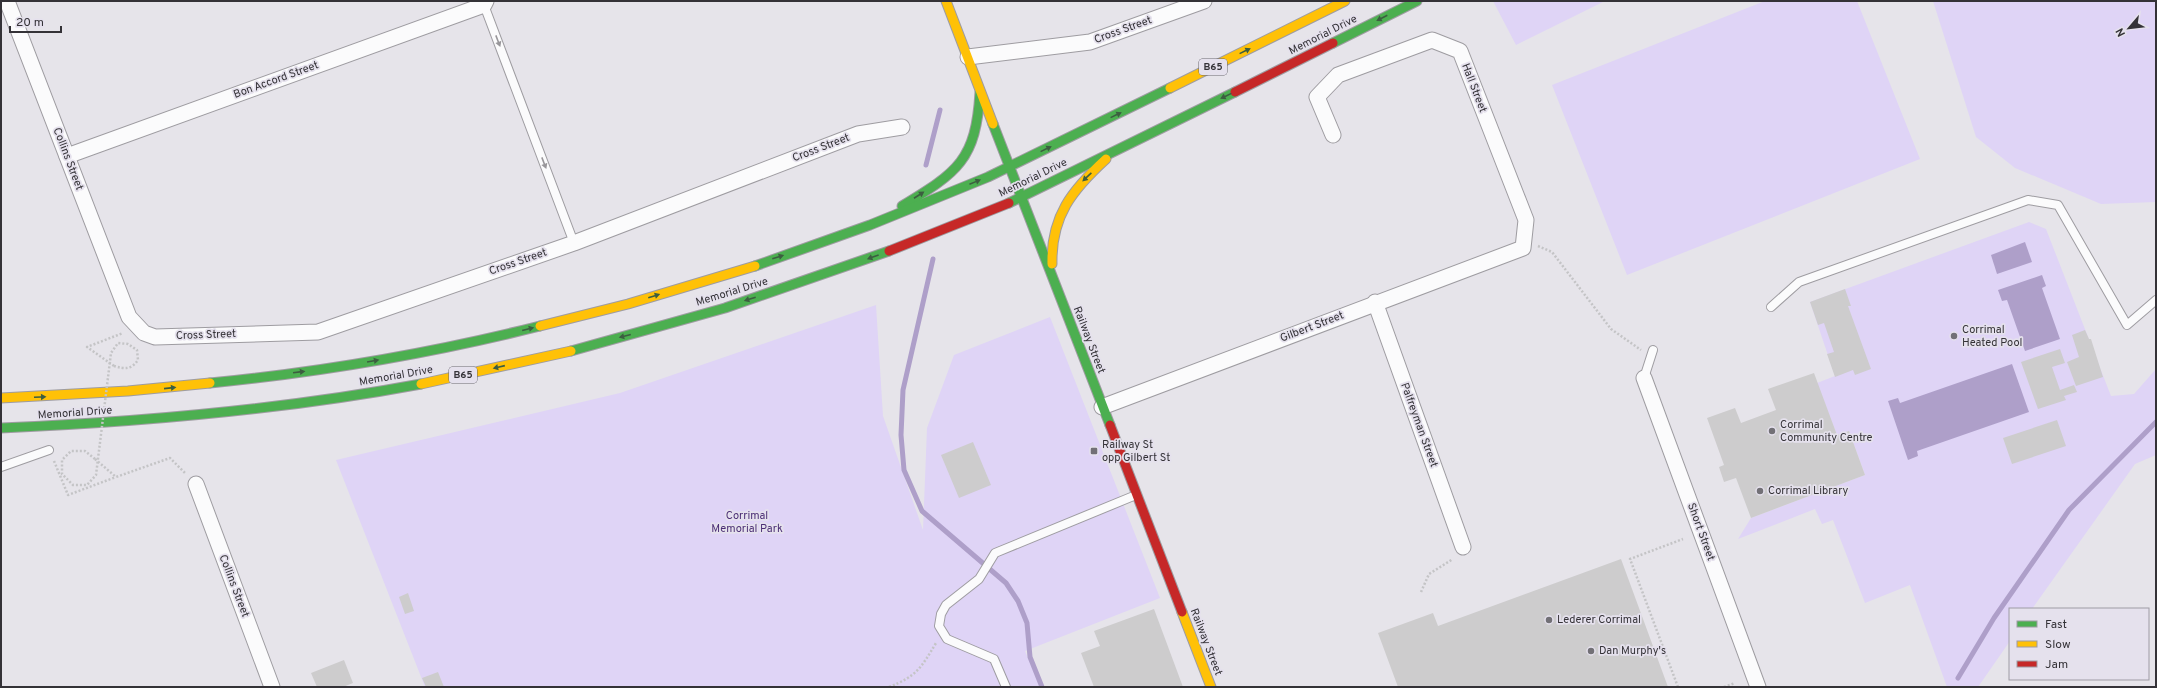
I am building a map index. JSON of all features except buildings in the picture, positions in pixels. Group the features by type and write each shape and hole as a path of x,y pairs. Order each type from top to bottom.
{"main road":[{"name":"Railway Street","path":"946,1 1211,687"},
{"name":"Memorial Drive","path":"1,398 73,395 170,388 335,368 425,352 626,305 716,278 874,224 1011,166 1346,1"},
{"name":"Memorial Drive","path":"1,428 51,427 176,417 341,397 441,380 526,361 640,332 748,300 909,244 1022,197 1417,1"},
{"path":"874,224 937,184 953,171 967,155 974,137 981,90"},
{"path":"1053,280 1051,243 1059,215 1065,204 1083,180 1116,150"}],"street":[{"name":"Collins Street","path":"7,1 129,317"},
{"name":"Cross Street","path":"968,57 1090,42 1204,1"},
{"name":"Bon Accord Street","path":"67,156 485,3"},
{"name":"Hall Street","path":"1333,135 1317,97 1338,75 1432,40 1460,51 1526,220 1523,244"},
{"name":"Cross Street","path":"129,317 144,333 155,337 318,332 574,243 858,134 902,127"},
{"name":"Gilbert Street","path":"1102,407 1523,244"},
{"name":"Palfreyman Street","path":"1375,302 1463,547"},
{"name":"Short Street","path":"1644,378 1758,687"},
{"name":"Collins Street","path":"196,484 272,687"}],"lane":[{"path":"485,3 574,243"},
{"path":"1770,307 1799,282 2028,200 2058,205 2127,325 2156,300"},
{"path":"1644,378 1652,354"},
{"path":"1,467 49,450"},
{"path":"1006,687 994,659 955,644 947,639 939,626 941,614 946,605 979,579 995,553 1136,495"}],"path":[{"path":"1523,244 1552,252 1611,329 1652,354"},
{"path":"116,477 95,458 85,451 71,451 62,460 62,474 73,485 87,484 96,475 111,353 118,343 128,344 137,350 138,360 134,366 126,369 114,366 87,347 124,333 129,317"},
{"path":"49,450 68,494 170,458 196,484"},
{"path":"1678,687 1630,559 1683,539"},
{"path":"1421,592 1429,574 1450,562 1463,547"},
{"path":"889,687 907,680 919,670 942,632"},
{"path":"1724,687 1735,683"}],"green space":[{"path":"1493,1 1605,1 1516,45"},
{"path":"1765,1 1857,1 1920,159 1627,275 1552,85"},
{"path":"1933,1 2156,1 2156,202 2101,204 2015,168 1976,137"},
{"path":"2029,222 2046,229 2111,396 2134,394 2156,369 2156,455 2135,464 2033,608 2009,608 2009,642 1978,687 1947,687 1910,585 1865,603 1833,520 1822,524 1815,509 1738,539 1751,518 1865,475 1849,431 1837,435 1817,383 1835,376 1810,302"},
{"name":"Corrimal Memorial Park","path":"876,305 883,416 923,530 927,428 954,355 1050,317 1160,598 1025,651 1040,687 425,687 336,460 620,393"}],"shaded area":[{"path":"2025,242 2032,262 1997,274 1991,255"},
{"path":"2042,275 2046,286 2042,288 2060,339 2025,351 2007,300 2002,301 1998,290"},
{"path":"2012,364 2029,412 1917,451 1918,456 1908,460 1888,401 1898,398 1900,403"}],"waterway":[{"path":"926,165 940,110"},
{"path":"933,259 903,390 901,435 904,470 922,511 1006,583 1018,601 1027,623 1030,657 1042,687"},
{"path":"1958,678 1994,618 2069,510 2156,422"}],"traffic: fast":[{"path":"1333,43 1417,1"},
{"path":"755,266 870,225 988,177 1170,88"},
{"path":"902,206 937,183 950,173 960,162 968,149 974,134 978,115 980,92"},
{"path":"1009,203 1235,92"},
{"path":"993,124 1110,425"},
{"path":"571,351 725,308 889,251"},
{"path":"210,383 335,367 417,353 540,326"},
{"path":"1,428 212,414 317,401 421,384"}],"traffic: slow":[{"path":"946,1 993,124"},
{"path":"1170,88 1345,1"},
{"path":"1052,264 1055,232 1066,205 1083,182 1106,159"},
{"path":"540,326 628,304 755,266"},
{"path":"421,384 571,351"},
{"path":"1,398 128,391 210,383"},
{"path":"1182,612 1211,687"}],"traffic: jam":[{"path":"1235,92 1333,43"},
{"path":"889,251 1009,203"},
{"path":"1110,425 1182,612"}],"place":[{"name":"Corrimal Heated Pool","path":"1954,336"},
{"name":"Corrimal Community Centre","path":"1772,431"},
{"name":"Railway St opp Gilbert St","path":"1094,451"},
{"name":"Corrimal Library","path":"1760,491"},
{"name":"Lederer Corrimal","path":"1549,620"},
{"name":"Dan Murphy's","path":"1591,651"}]}
